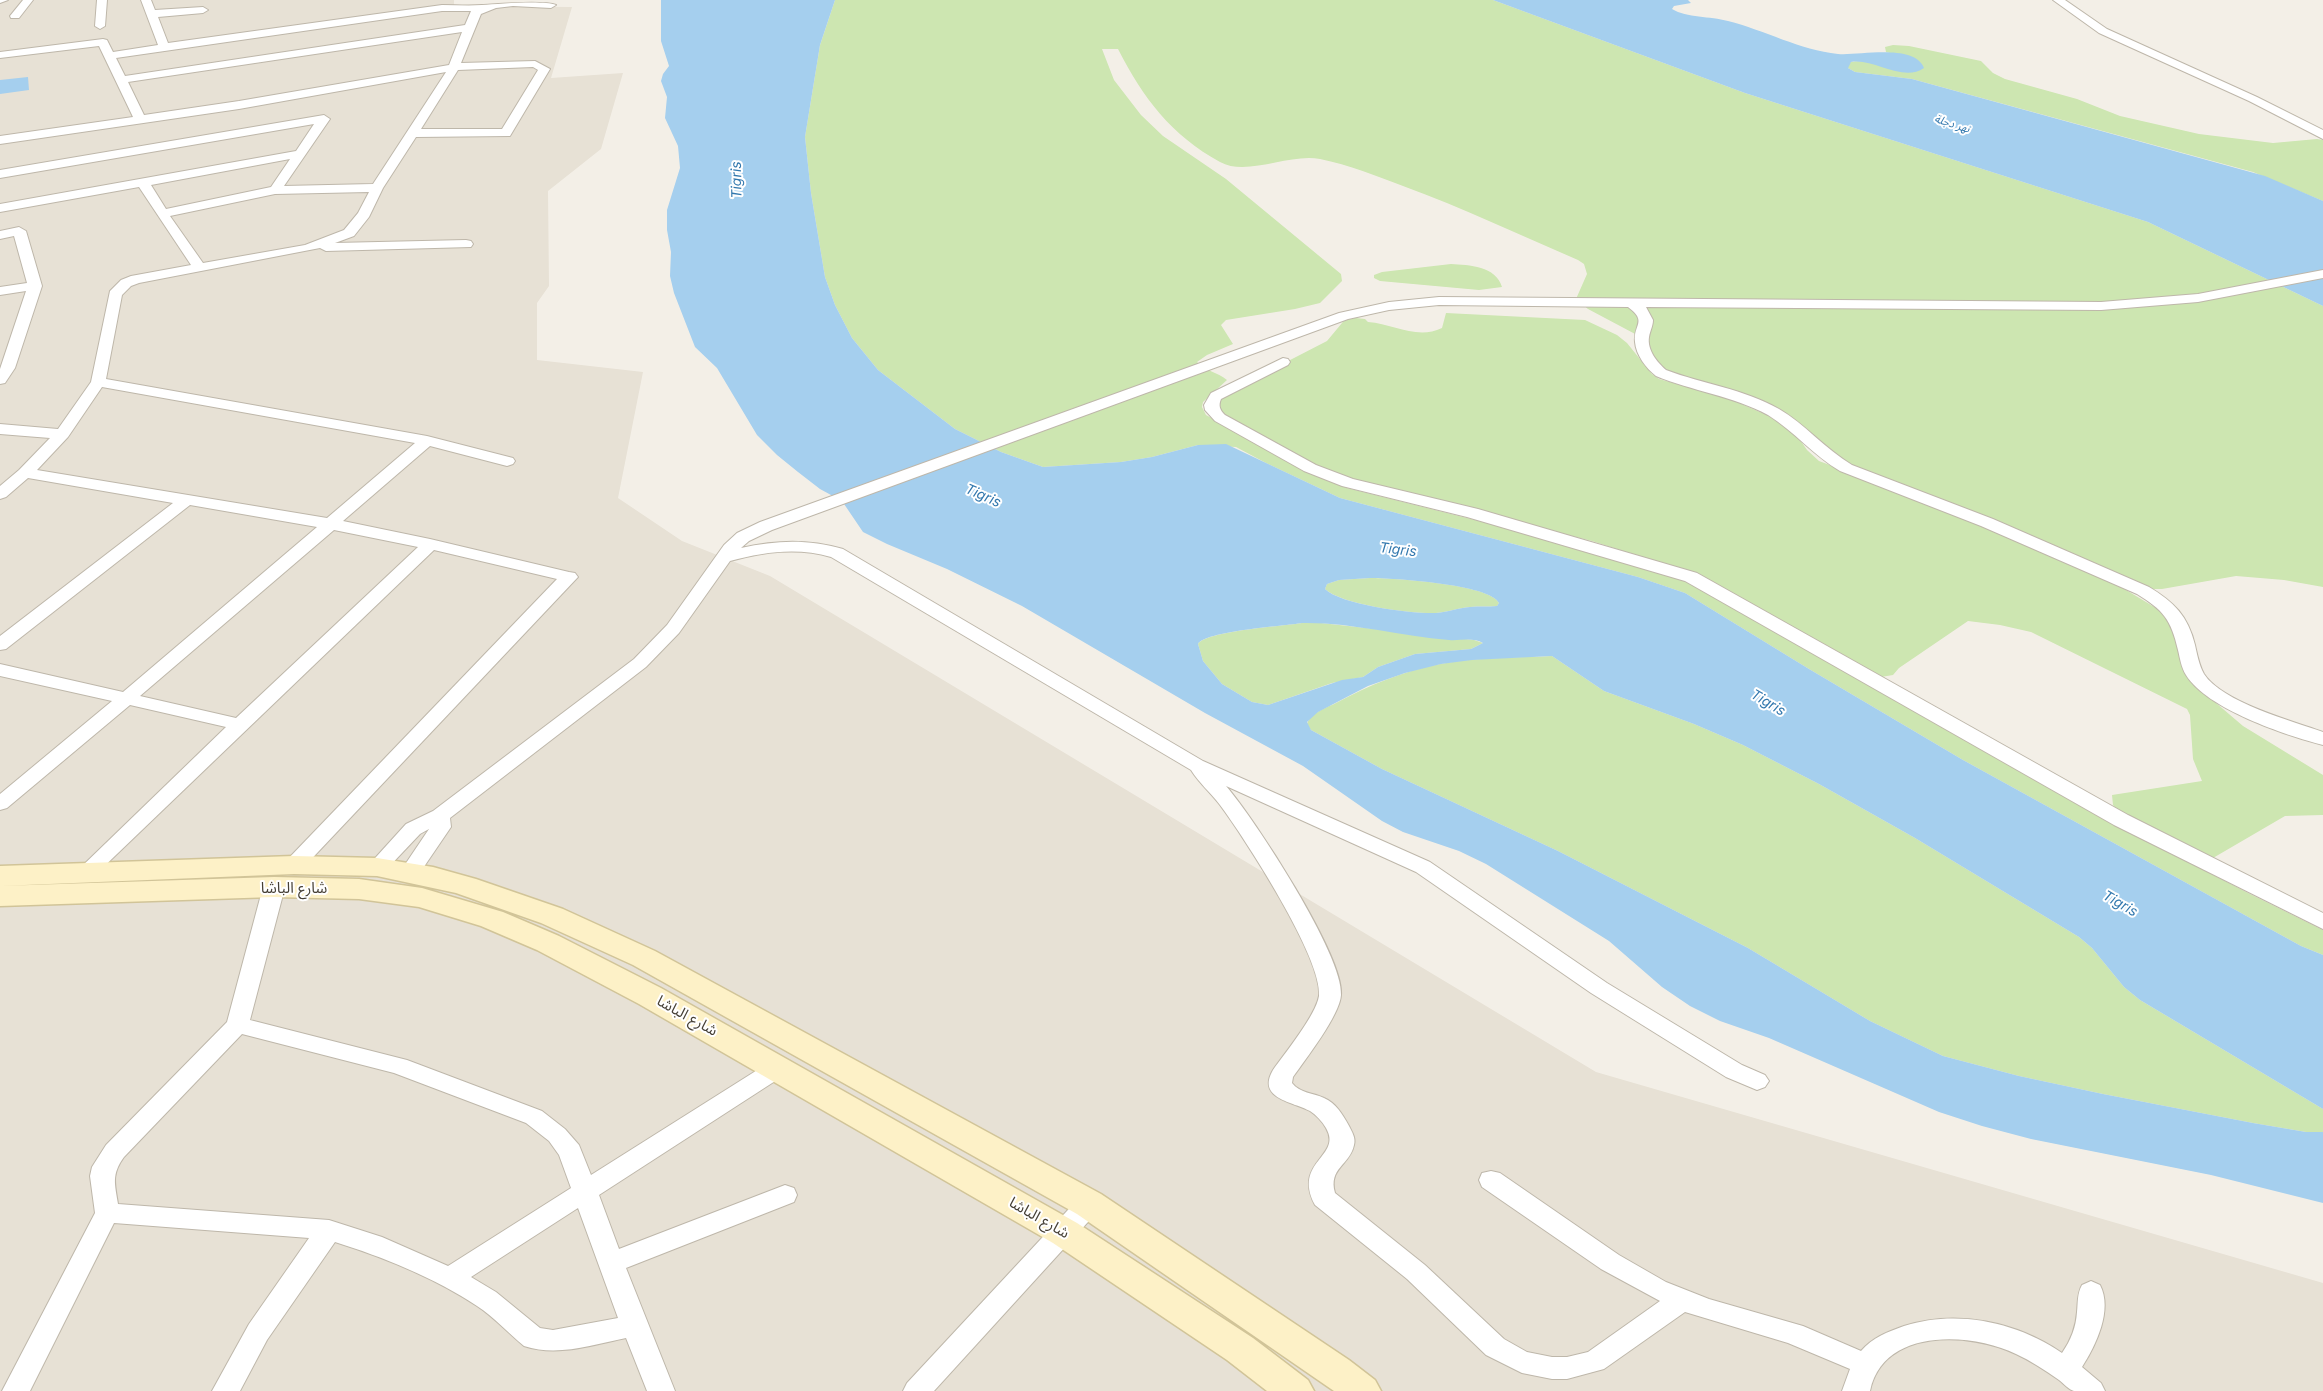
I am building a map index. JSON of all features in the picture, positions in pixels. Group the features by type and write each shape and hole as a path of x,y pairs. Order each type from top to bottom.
{"main road":[{"path":"0,876 86,872 284,876 377,867 410,872 500,897 595,934 644,958 1089,1204 1327,1365 1362,1391"},
{"name":"شارع الباشا","path":"0,896 284,876 422,898 492,919 548,943 596,967 778,1068 1065,1233 1240,1349 1295,1391"}],"street":[{"path":"15,16 28,0"},
{"path":"100,26 102,0"},
{"path":"146,0 164,47"},
{"path":"2058,0 2103,31 2122,41 2253,99 2323,135"},
{"path":"308,248 349,233 364,214 377,188 454,67 474,14 484,8 502,3 520,1 551,5"},
{"path":"110,56 442,8 484,8"},
{"path":"151,14 203,10"},
{"path":"121,80 469,28"},
{"path":"0,55 103,42 140,120"},
{"path":"0,140 239,105 454,67 535,64 544,69 506,133 413,134"},
{"path":"0,174 324,119 275,190"},
{"path":"258,130 275,159"},
{"path":"0,208 299,154"},
{"path":"143,182 162,214 199,267"},
{"path":"162,214 275,190 377,188"},
{"path":"0,235 19,231 35,286 8,368 0,380"},
{"path":"0,494 25,473 62,434 98,382 115,294 118,288 136,280 308,248 466,244"},
{"path":"377,867 413,829 440,816 640,662 672,629 725,557 743,537 766,526 1344,316 1389,306 1439,301 2101,306 2167,302 2255,289 2323,274"},
{"path":"0,291 35,286"},
{"path":"1631,302 1645,315 1647,322 1642,334 1642,346 1652,364 1661,373 1764,408 1792,424 1832,460 1846,468 1983,519 2135,587 2165,605 2180,621 2194,672 2209,690 2244,709 2323,739"},
{"path":"1283,362 1216,396 1211,404 1213,411 1220,418 1310,468 1348,483 1472,513 1690,577 2120,820 2323,922"},
{"path":"98,382 427,441 507,461"},
{"path":"0,429 62,434"},
{"path":"0,804 126,700 427,441"},
{"path":"16,1391 107,1213 102,1176 104,1167 115,1151 237,1025 284,876 569,577 430,544 331,524 25,473"},
{"path":"0,645 188,499"},
{"path":"86,872 430,544"},
{"path":"725,557 774,545 802,545 837,553 1196,765 1423,867 1599,988 1720,1063 1757,1082"},
{"path":"0,670 241,725"},
{"path":"1196,765 1227,800 1249,830 1310,934 1330,985 1330,997 1324,1010 1281,1076 1280,1083 1283,1090 1291,1096 1321,1107 1341,1132 1343,1144 1341,1150 1321,1173 1320,1190 1324,1198 1416,1272 1495,1347 1522,1362 1552,1368 1567,1368 1595,1361 1682,1300"},
{"path":"410,872 440,827 440,816"},
{"path":"237,1025 399,1066 534,1117 557,1135 570,1151 634,1326 661,1391"},
{"path":"450,1278 778,1068"},
{"path":"1491,1180 1610,1262 1657,1289 1682,1300 1727,1315 1794,1334 1865,1364"},
{"path":"611,1263 785,1195"},
{"path":"918,1391 1065,1233 1089,1204"},
{"path":"107,1213 329,1230 373,1244 450,1278 486,1299 533,1338 553,1342 634,1326"},
{"path":"226,1391 258,1332 329,1230"},
{"path":"2066,1369 2076,1355 2087,1333 2092,1309 2091,1292"},
{"path":"1856,1391 1858,1378 1865,1364 1889,1342 1923,1331 1949,1328 1984,1332 2005,1337 2026,1346 2066,1369 2091,1391"}],"shaded area":[{"path":"0,0 454,0 454,6 572,7 551,78 623,73 601,149 548,191 549,286 537,303 537,360 643,372 618,498 682,541 770,576 1596,1072 2323,1283 2323,1391 0,1391"}],"green space":[{"path":"835,0 1493,0 1745,93 2148,222 2323,306 2323,587 2284,580 2236,576 2162,589 2150,589 1970,510 1847,465 1797,422 1675,376 1658,366 1637,335 1588,309 1576,299 1587,274 1584,264 1578,260 1448,203 1342,164 1308,158 1243,167 1231,166 1220,162 1187,140 1160,114 1138,84 1118,49 1102,49 1114,80 1141,115 1163,136 1226,179 1341,274 1342,281 1320,303 1226,320 1221,325 1233,344 1207,355 1197,362 1227,380 1203,402 1202,407 1206,415 1323,478 1347,488 1535,535 1693,583 2112,822 2323,930 2323,955 2301,946 1963,760 1685,593 1638,577 1340,498 1236,447 1198,445 1152,457 1121,462 1043,467 1001,452 955,429 878,370 852,338 835,305 825,277 811,193 805,137 820,45"},
{"path":"1893,45 1909,46 1981,61 1993,73 2005,79 2077,99 2120,116 2199,134 2273,143 2323,140 2323,201 2253,172 1912,79 1855,72 1848,68 1848,63 1863,61 1913,72 1917,60 1886,52 1885,47"},
{"path":"1451,264 1473,266 1488,271 1499,280 1502,287 1479,290 1380,281 1374,278 1374,275 1382,272"},
{"path":"1446,313 1585,320 1617,335 1627,343 1652,374 1659,379 1730,399 1769,416 1798,437 1807,450 1819,461 1969,517 2116,584 2161,611 2173,623 2186,676 2195,685 2243,726 2323,775 2323,815 2285,816 2213,858 2121,815 2113,805 2112,795 2202,781 2193,759 2190,715 2187,709 2031,632 2000,625 1968,621 1899,668 1893,675 1881,677 1680,569 1592,541 1369,485 1318,467 1218,411 1217,402 1228,392 1327,341 1347,317 1365,319 1368,322 1414,332 1424,332 1442,328"},
{"path":"1370,578 1439,583 1460,587 1492,596 1499,603 1497,606 1473,607 1436,613 1411,612 1346,600 1325,589 1327,584 1339,580"},
{"path":"1302,623 1321,623 1474,640 1483,643 1471,649 1415,654 1378,667 1363,677 1332,683 1268,705 1252,702 1222,684 1203,661 1198,644 1204,639 1230,632"},
{"path":"1552,656 1604,691 1694,724 1743,745 1819,784 1915,838 2079,937 2092,948 2124,987 2140,1000 2323,1109 2323,1132 2306,1132 2253,1123 2103,1094 2019,1076 1943,1056 1870,1021 1748,948 1558,851 1382,769 1311,730 1307,725 1314,714 1323,709 1374,685 1413,671 1440,664 1468,660"}],"water":[{"name":"Tigris","path":"661,0 835,0 820,45 805,137 811,193 825,277 835,305 852,338 878,370 955,429 1001,452 1043,467 1121,462 1152,457 1198,445 1226,444 1340,498 1638,577 1685,593 1963,760 2301,946 2323,955 2323,1109 2140,1000 2124,987 2092,948 2079,937 1915,838 1819,784 1743,745 1694,724 1604,691 1552,656 1472,660 1441,664 1405,673 1368,686 1318,712 1307,722 1311,730 1382,769 1558,851 1748,948 1870,1021 1943,1056 2019,1076 2103,1094 2253,1123 2306,1132 2323,1132 2323,1203 2211,1175 2031,1139 1982,1126 1939,1112 1769,1038 1720,1021 1690,1006 1662,987 1609,941 1486,864 1459,851 1403,832 1382,821 1303,766 1205,713 1022,606 947,569 863,532 842,501 820,489 798,472 757,435 717,368 695,347 674,293 670,276 671,252 667,230 667,210 680,168 678,146 665,118 667,97 661,81 663,74 669,66 661,41","holes":["1370,578 1439,583 1460,587 1492,596 1499,603 1497,606 1473,607 1436,613 1411,612 1346,600 1333,595 1325,589 1327,584 1339,580","1302,623 1357,627 1449,640 1475,640 1483,643 1471,649 1415,654 1378,667 1363,677 1342,680 1268,705 1252,702 1222,684 1203,661 1198,644 1204,639 1229,632"]},
{"name":"نهر دجلة","path":"1493,0 1688,0 1691,3 1674,6 1672,9 1685,14 1721,19 1824,52 1838,54 1898,53 1918,60 1924,68 1916,72 1907,73 1869,63 1851,62 1848,68 1855,72 1912,79 2265,176 2323,201 2323,306 2148,222 1745,93"},
{"path":"28,77 29,90 0,94 0,80"}]}
